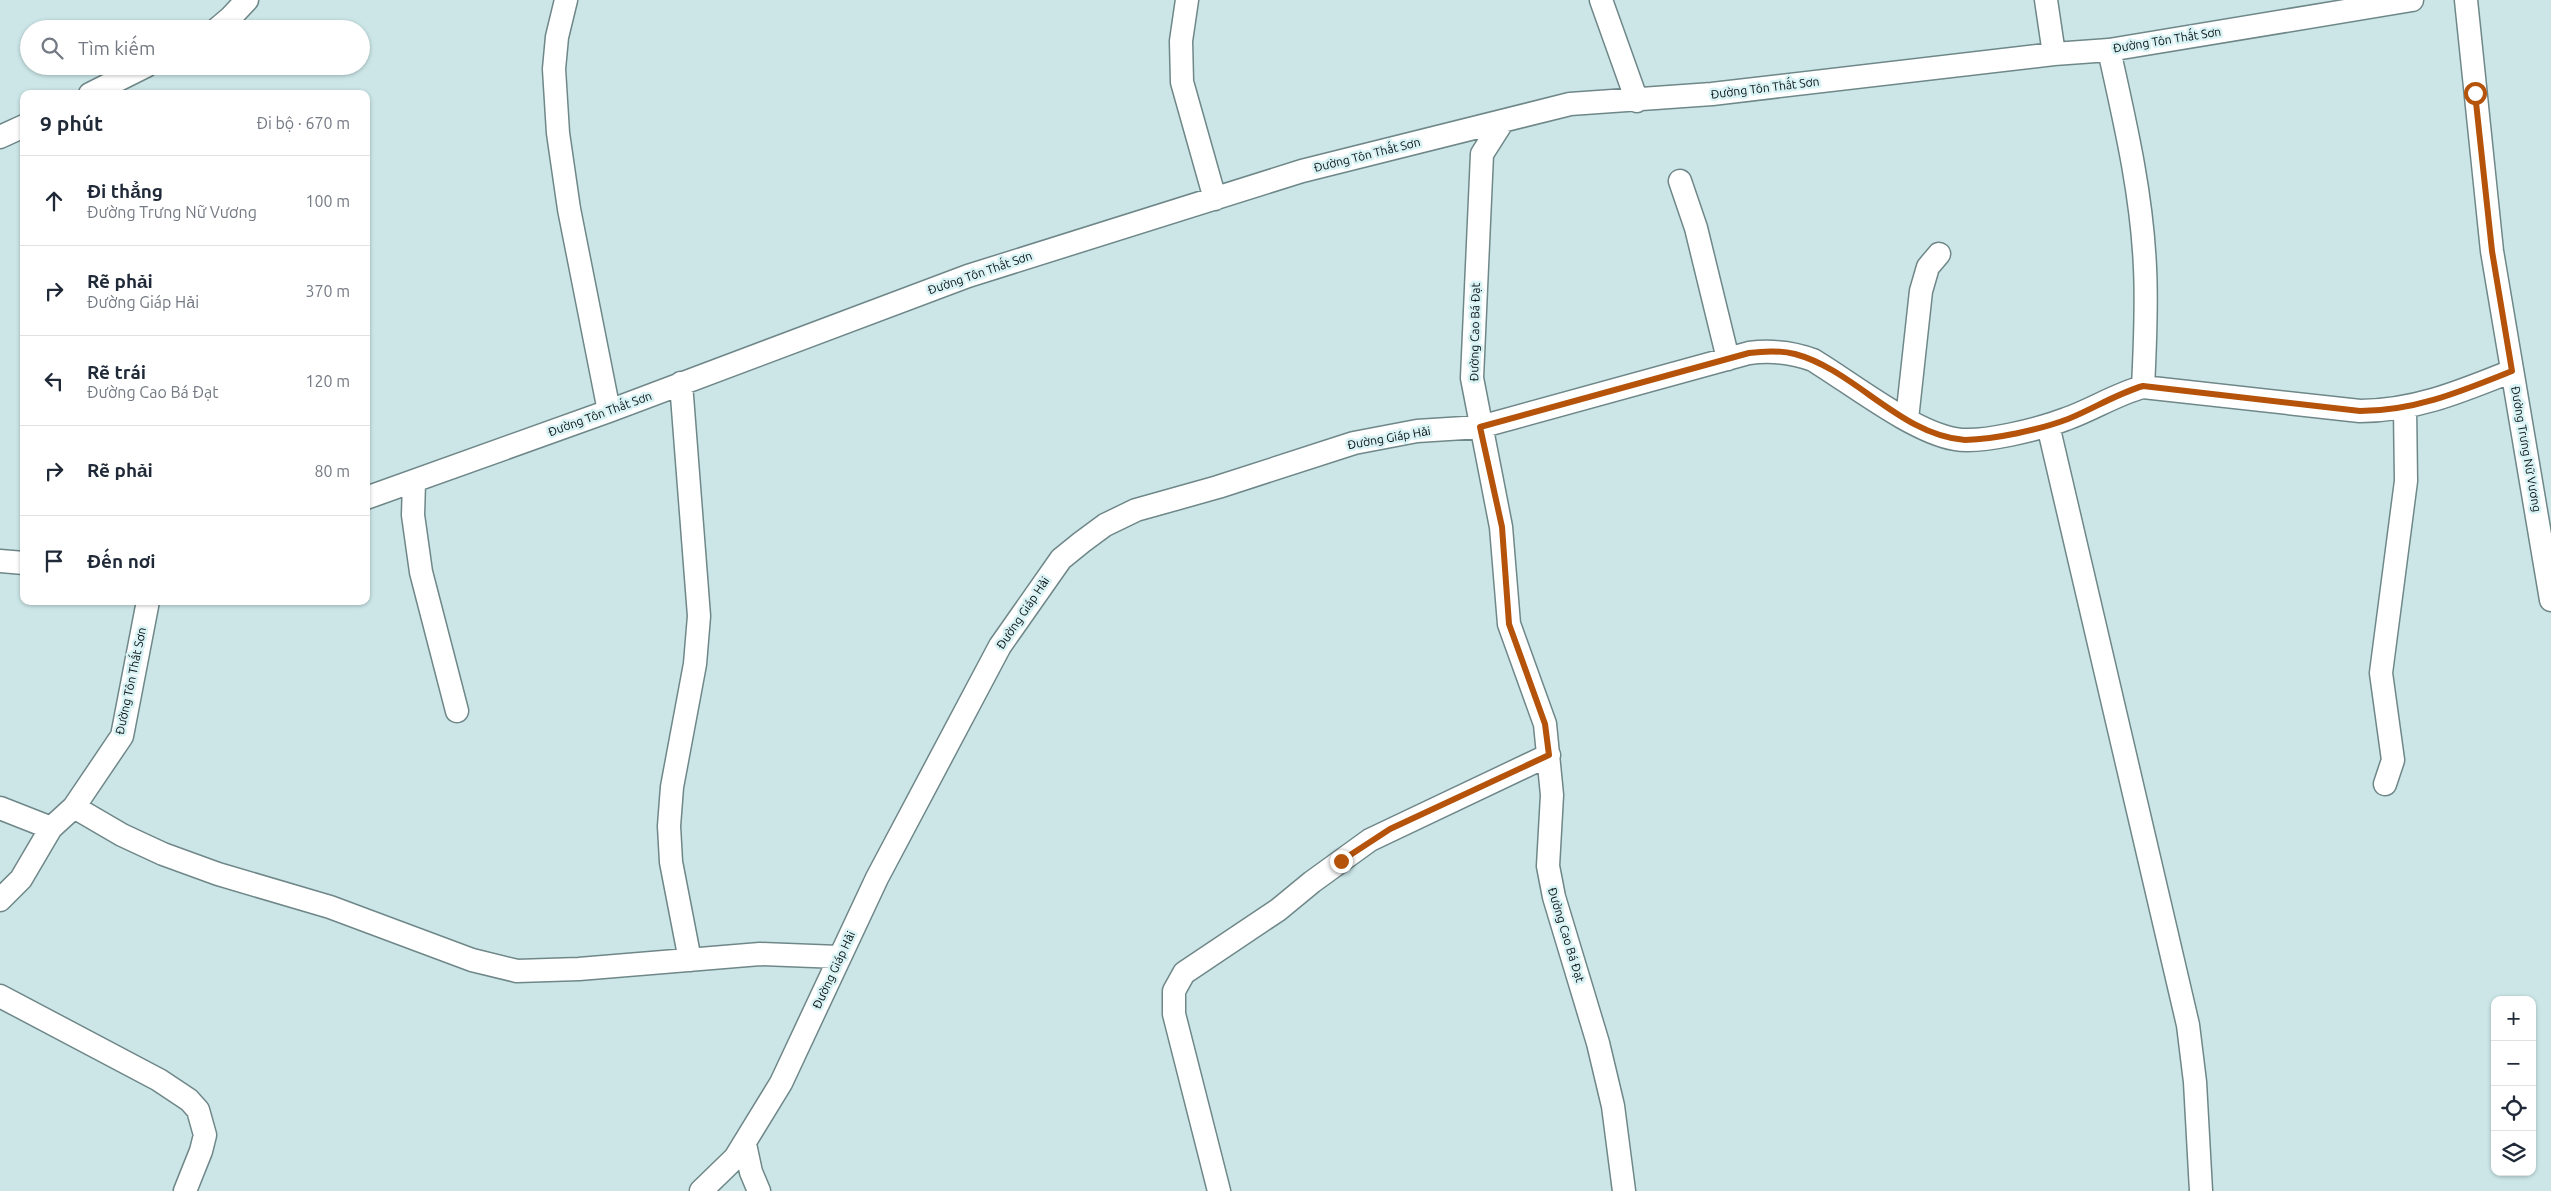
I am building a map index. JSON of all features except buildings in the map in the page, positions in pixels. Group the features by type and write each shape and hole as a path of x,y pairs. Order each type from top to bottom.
{"street":[{"path":"228,20 247,0"},
{"path":"566,0 558,37 554,69 558,133 569,209 609,411"},
{"path":"1187,0 1181,41 1182,82 1215,199"},
{"path":"1601,0 1636,100"},
{"path":"2046,0 2054,54"},
{"name":"Đường Tôn Thất Sơn","path":"370,497 609,411 968,276 1302,171 1570,104 1712,94 2054,54 2109,50 2412,0"},
{"name":"Đường Trưng Nữ Vương","path":"2466,0 2492,251 2512,371 2543,504 2551,600"},
{"path":"2109,50 2130,147 2140,212 2145,268 2146,328 2143,386"},
{"path":"98,90 128,75"},
{"name":"Đường Cao Bá Đạt","path":"1503,121 1482,154 1472,378 1480,427 1502,527 1509,624 1545,724 1552,795 1548,866 1554,897 1581,983 1611,1097 1624,1191"},
{"path":"0,137 20,128"},
{"path":"1680,181 1696,228 1728,359"},
{"path":"1907,419 1921,291 1928,267 1939,254"},
{"name":"Đường Giáp Hải","path":"701,1191 717,1178 745,1144 781,1083 877,878 1000,646 1061,558 1105,525 1136,510 1166,500 1218,487 1354,443 1417,431 1480,427 1749,353 1766,351 1795,354 1813,360 1907,419 1940,436 1965,440 2048,425 2143,386 2360,411 2405,408 2454,395 2512,371"},
{"path":"681,384 698,616 695,664 672,787 669,826 671,862 690,960"},
{"path":"2385,784 2393,760 2381,672 2406,481 2405,408"},
{"path":"2048,425 2188,1025 2195,1082 2201,1191"},
{"path":"414,482 413,515 421,572 457,711"},
{"path":"0,561 20,563"},
{"name":"Đường Tôn Thất Sơn","path":"0,900 21,879 51,828 74,807 122,736 147,605"},
{"path":"1219,1191 1174,1014 1174,991 1184,973 1278,910 1312,882 1370,840 1471,790 1549,755"},
{"path":"74,807 122,835 163,854 218,874 290,894 463,957 498,967 532,971 760,954 839,957"},
{"path":"0,808 51,828"},
{"path":"0,996 159,1080 189,1100 198,1110 204,1135 202,1151 185,1191"},
{"path":"745,1144 751,1172 759,1191"}],"route":[{"path":"1341,861 1370,840 1390,829 1549,755 1545,724 1534,688 1518,654 1509,624 1502,527 1480,427 1749,353 1766,351 1782,351 1813,360 1926,430 1940,436 1965,440 1976,440 2048,425 2067,419 2127,391 2143,386 2158,386 2360,411 2385,411 2428,404 2512,371 2492,251 2475,93"}]}
